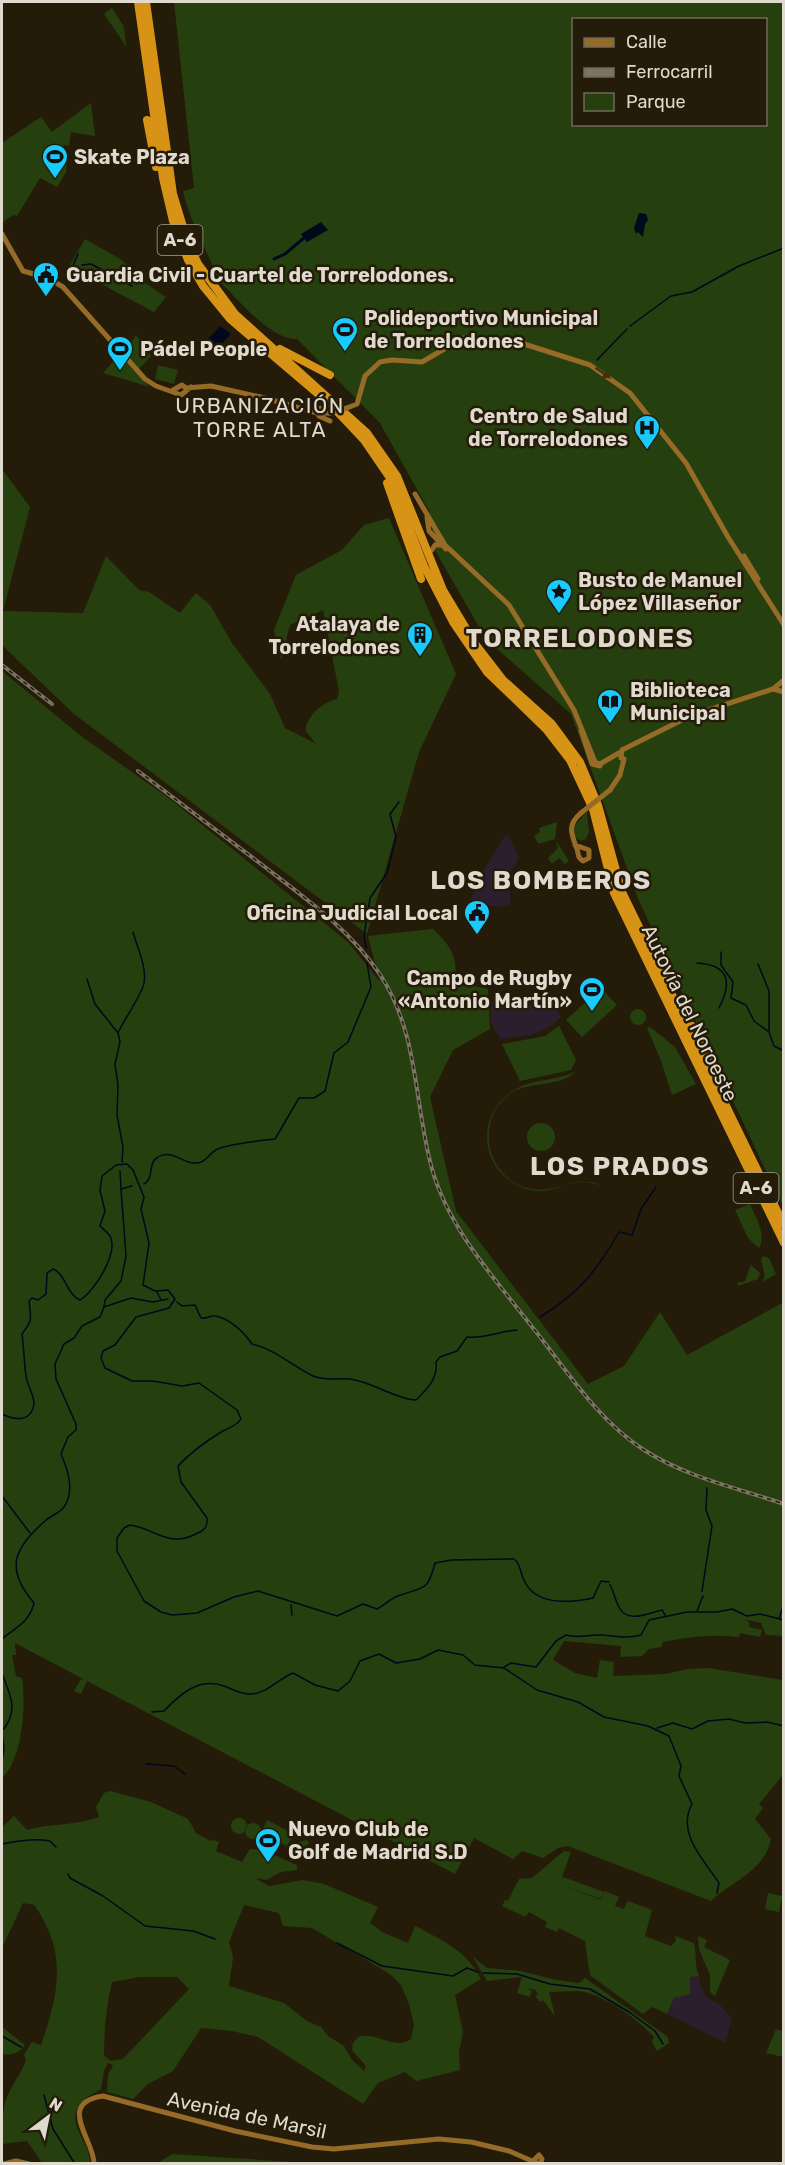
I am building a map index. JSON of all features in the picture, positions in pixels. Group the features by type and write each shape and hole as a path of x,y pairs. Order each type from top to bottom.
{"highway":[{"name":"Autovía del Noroeste","path":"138,2 168,199 182,246 203,286 230,319 253,340 347,409 364,440 390,478 429,576 453,622 489,669 546,729 570,760 584,786 614,893 783,1243"},
{"name":"Autovía del Noroeste","path":"146,2 170,173 179,218 198,264 222,300 258,335 357,421 384,455 407,497 443,590 475,649"},
{"path":"147,120 171,228 188,267 203,286"},
{"path":"222,300 276,346 330,375"},
{"path":"347,409 384,476 421,579"},
{"name":"Autovía del Noroeste","path":"489,669 552,724 580,762 598,805 622,892 783,1225"},
{"path":"639,927 723,1081"},
{"path":"706,1101 729,1133"}],"street":[{"path":"2,234 23,271 57,282 145,379 156,386 176,390 183,395 188,389 211,386 306,410 330,413 347,409 356,401 365,376 380,362 392,360 418,363 463,338 522,341 563,352"},
{"path":"487,340 543,348 585,362 605,373 630,393 690,469 783,625"},
{"path":"632,391 696,472 730,536 783,619"},
{"path":"299,408 330,421"},
{"path":"415,494 450,550 503,598 534,644 584,734"},
{"path":"427,516 429,531 441,545 499,596 523,630 572,712 595,762 601,764 624,755 690,716 780,687"},
{"path":"432,550 435,545 441,545"},
{"path":"580,850 574,845 571,827 581,813 610,790 620,775 624,755"},
{"name":"Avenida de Marsil","path":"96,2163 79,2118 85,2104 103,2096 235,2131 312,2147 334,2149 439,2139 493,2146 539,2162"},
{"path":"4,2163 29,2163"}],"shaded area":[{"path":"507,833 519,857 508,878 511,904 498,907 474,903 471,898 481,874"},
{"path":"552,998 561,1017 551,1026 531,1035 500,1039 491,1021 491,1002 521,1005"},
{"path":"699,1976 701,1988 708,1998 720,2005 732,2019 725,2043 667,2014 674,1998 679,1995 690,1977"}],"green space":[{"path":"174,2 783,2 783,1207 639,901 571,714 486,639 436,552 429,511 380,423 297,339 287,338 266,326 221,283 222,276 217,277 194,224 183,191 194,188"},
{"path":"112,8 124,27 126,46 104,14"},
{"path":"91,103 95,136 71,132 69,146 64,145 63,151 67,153 66,172 57,187 40,178 17,216 13,215 2,223 2,143 41,117 52,132"},
{"path":"85,239 122,260 142,281 166,297 154,312 69,267"},
{"path":"136,335 151,356 139,369 124,353"},
{"name":"Pádel People","path":"119,355 150,387 103,373"},
{"path":"158,365 178,370 174,384 155,379"},
{"path":"2,469 30,507 3,611 83,613 106,556 139,590 149,592 180,613 196,593 210,605 232,643 270,694 285,728 316,744 305,730 309,719 317,710 337,699 339,691 323,610 290,625 281,660 274,630 296,575 342,550 364,525 389,518 456,674 419,752 367,934 74,714 2,645"},
{"path":"2,671 81,736 170,799 348,942 380,982 368,936 433,929 444,940 454,957 455,978 460,983 488,989 490,1029 453,1050 430,1097 456,1211 588,1384 624,1366 660,1312 687,1355 784,1302 783,1636 766,1635 761,1623 743,1619 749,1622 749,1627 762,1630 760,1637 740,1633 739,1637 709,1636 681,1639 663,1642 661,1647 649,1649 642,1656 620,1657 621,1646 564,1641 553,1660 575,1673 597,1678 600,1660 614,1662 613,1676 666,1674 688,1669 708,1668 783,1680 783,1775 759,1804 763,1808 755,1819 771,1839 768,1850 755,1867 711,1901 568,1846 558,1848 543,1858 522,1851 513,1859 474,1838 455,1874 87,1681 81,1694 74,1691 81,1679 85,1680 15,1643 16,1655 12,1655 16,1676 22,1678 23,1716 15,1758 2,1778"},
{"path":"587,812 589,832 586,839 581,841 575,837 574,826"},
{"path":"557,822 555,839 539,844 534,836 540,832 539,828"},
{"path":"556,841 569,861 565,864 559,858 552,864 548,858 558,848"},
{"name":"Campo de Rugby «Antonio Martín»","path":"601,988 617,1005 582,1037 566,1020"},
{"path":"638,1009 646,1017 638,1025 630,1017"},
{"path":"559,1026 576,1060 571,1070 520,1081 502,1044 545,1036"},
{"path":"650,1027 675,1047 696,1084 672,1095 647,1028"},
{"path":"575,1072 560,1080 524,1087 508,1095 497,1107 491,1120 489,1134 490,1149 495,1162 515,1183 539,1190 567,1184 536,1191 512,1182 492,1159 487,1137 491,1116 496,1107 503,1098 512,1091 528,1084"},
{"path":"541,1123 551,1127 555,1137 551,1147 541,1151 531,1147 527,1137 531,1127"},
{"path":"750,1204 761,1232 759,1248 748,1238 735,1210"},
{"path":"763,1256 769,1258 776,1274 762,1282 765,1276 761,1260"},
{"path":"751,1265 760,1273 758,1279 738,1286 737,1283 745,1281"},
{"path":"110,1791 151,1802 188,1819 196,1833 211,1841 219,1842 216,1851 242,1862 250,1849 263,1850 297,1865 297,1870 281,1872 266,1880 255,1878 269,1886 303,1880 324,1884 378,1907 370,1923 384,1933 408,1943 415,1926 461,1954 469,1961 481,1979 455,1995 463,2032 459,2052 460,2070 416,2081 405,2072 378,2083 363,2104 258,2037 232,2031 201,2028 173,2071 148,2084 133,2099 107,2092 108,2075 113,2065 108,2063 101,2089 85,2099 75,2115 78,2131 86,2146 90,2163 42,2163 27,2141 2,2144 5,2102 23,2068 26,2060 24,2054 32,2042 41,2045 56,1990 57,1973 52,1939 34,1905 23,1903 2,1948 2,1827 14,1816 27,1830 91,1820 99,1817 96,1807 104,1793","holes":["244,1905 279,1913 283,1926 312,1928 390,1974 401,1985 409,2004 414,2025 411,2039 398,2043 371,2036 358,2037 353,2043 352,2050 366,2066 364,2071 352,2060 344,2046 328,2036 321,2027 307,2021 284,2003 229,1986 233,1957 229,1942","140,1977 177,1977 189,1989 123,2059 111,2061 104,2056 104,2047 112,1982"]},
{"path":"239,1818 247,1826 239,1834 231,1826"},
{"path":"267,1820 294,1834 287,1846 261,1833"},
{"path":"253,1823 261,1831 253,1839 245,1831"},
{"path":"307,1840 309,1844 302,1847 305,1854 297,1857 292,1844"},
{"path":"564,1851 571,1852 561,1880 563,1877 604,1892 601,1899 559,1884 601,1900 605,1891 619,1897 615,1906 624,1909 628,1901 652,1910 645,1936 671,1946 676,1941 675,1936 694,1943 699,1976 690,1977 690,1994 674,1998 667,2014 652,2007 643,2014 590,1975 585,1941 559,1928 557,1932 545,1927 547,1922 529,1912 525,1917 502,1906 505,1900 508,1901 519,1879 532,1878"},
{"path":"768,1893 782,1896 779,1912 765,1909"},
{"path":"698,1936 707,1940 704,1947 730,1960 715,1996 710,1992 710,1975 699,1949"},
{"path":"473,1957 487,1968 521,1971 579,1983 585,1978 668,2037 669,2043 657,2051 652,2042 654,2037 639,2023 609,2002 588,1993 549,1992 555,2016 543,2000 540,2002 535,1996 538,1994 535,1990 526,1988 532,1991 530,1997 517,1993 522,1977 487,1981"},
{"path":"2,2027 25,2045 20,2050 12,2054 2,2054"},
{"path":"776,2029 783,2031 783,2057 766,2053"},
{"path":"172,2154 308,2163 158,2163"}],"water":[{"path":"639,213 646,214 648,220 643,237 638,232 636,234 634,228"},
{"path":"321,222 328,230 307,242 301,234"},
{"path":"220,326 231,334 217,348 208,339"}],"waterway":[{"path":"274,259 285,254 304,238"},
{"path":"630,326 671,296 692,292 739,266 784,248"},
{"path":"72,268 78,254"},
{"path":"82,265 91,264 132,286"},
{"path":"597,360 627,329"},
{"path":"366,948 364,936 370,898 387,873 396,837 390,814 399,802"},
{"path":"118,1033 140,994 145,977 133,932"},
{"path":"721,952 721,965 733,982 731,998 746,1005 754,1021 769,1032 774,1046 784,1051"},
{"path":"144,1184 149,1178 153,1163 162,1155 167,1154 197,1163 204,1161 220,1148 275,1139 299,1098 314,1098 325,1091 334,1053 348,1042 371,987 367,963"},
{"path":"697,963 716,967 725,977 726,991 719,1008"},
{"path":"758,964 769,991 769,1032"},
{"path":"87,979 95,1004 118,1033 120,1042 115,1064 118,1085 117,1115 123,1147 122,1162"},
{"path":"2,1414 12,1418 22,1418 30,1414 33,1409 34,1400 26,1376 22,1334 30,1319 29,1301 32,1298 38,1300 46,1294 47,1273 53,1269 61,1275 75,1297 80,1300 92,1289 104,1271 112,1243 110,1236 100,1226 105,1211 100,1190 102,1176 116,1165 127,1164 133,1170 144,1197 141,1209 149,1243 143,1285 155,1291 168,1290 175,1299 169,1308 136,1317 115,1345 103,1351 101,1358 105,1368 132,1381 153,1381 182,1386 199,1383 237,1410 241,1419 204,1444 178,1466 181,1482 207,1518 204,1529 188,1537 170,1539 130,1525 124,1528 117,1538 117,1551 144,1601 161,1612 172,1615 197,1613 234,1597 258,1591 337,1616 363,1604 377,1609 395,1597 423,1587 429,1580 435,1563 451,1560 514,1559 529,1588 536,1594 554,1601 593,1598 601,1581 609,1582"},
{"path":"120,1171 121,1188"},
{"path":"104,1307 105,1300 121,1281 126,1256 121,1189 132,1186"},
{"path":"540,1317 566,1299 586,1280 619,1232 632,1235 641,1209 656,1187"},
{"path":"157,1292 161,1300"},
{"path":"2,1639 25,1620 34,1603 19,1580 16,1569 20,1550 34,1531 62,1509 69,1494 68,1474 61,1454 68,1437 76,1430 76,1424 56,1379 55,1364 64,1344 74,1338 82,1326 100,1317 104,1307 131,1298 153,1302 168,1299"},
{"path":"177,1302 182,1306 195,1305 201,1318 214,1316 226,1320 241,1331 252,1344 268,1350 313,1376 359,1381 400,1397 416,1400 431,1383 435,1374 436,1362 440,1357 457,1351 467,1337 517,1330"},
{"path":"702,1591 712,1526 706,1510 707,1488"},
{"path":"2,1496 30,1533"},
{"path":"610,1585 619,1607 627,1615 638,1616 662,1610 665,1615"},
{"path":"697,1611 703,1596"},
{"path":"779,1619 784,1603"},
{"path":"291,1605 292,1615"},
{"path":"504,1667 511,1663 536,1667 556,1641 566,1635 575,1637 636,1636 641,1635 649,1620 687,1612 717,1612 732,1609 747,1616 760,1614 784,1620"},
{"path":"152,1712 164,1711 183,1693 198,1685 215,1684 251,1694 263,1691 293,1673 315,1685 338,1691 350,1681 360,1661 379,1654 396,1663 420,1659 438,1650 463,1655 475,1665 504,1668 537,1690 578,1702 604,1717 648,1726 669,1736 681,1766 679,1776 692,1804 687,1825 690,1836 700,1856 719,1883 717,1893"},
{"path":"2,1674 12,1703 10,1717 2,1731"},
{"path":"657,1728 673,1723 692,1729 708,1721 729,1719 745,1723 767,1722 784,1726"},
{"path":"2,1734 4,1748 2,1761"},
{"path":"146,1764 174,1766 185,1774"},
{"path":"2,1844 38,1840 50,1841 56,1847"},
{"path":"68,1874 70,1878 103,1896 145,1926 193,1931 215,1939"},
{"path":"337,1943 382,1966 453,1976 467,1968 478,1972"},
{"path":"483,1973 517,1974 550,1984 590,1989 629,2012 655,2031 663,2044"},
{"path":"2,2036 21,2047"},
{"path":"44,2095 53,2129 75,2164"}],"railway":[{"path":"2,665 52,704"},
{"path":"138,771 310,902 341,929 369,959 381,976 402,1022 414,1070 432,1169 451,1214 491,1275 599,1411 644,1450 677,1468 784,1504"}],"place":[{"name":"Skate Plaza","path":"55,180"},
{"name":"Guardia Civil - Cuartel de Torrelodones.","path":"46,298"},
{"name":"Polideportivo Municipal de Torrelodones","path":"345,353"},
{"name":"Pádel People","path":"120,372"},
{"name":"Centro de Salud de Torrelodones","path":"647,451"},
{"name":"Busto de Manuel López Villaseñor","path":"559,615"},
{"name":"Atalaya de Torrelodones","path":"420,658"},
{"name":"Biblioteca Municipal","path":"610,725"},
{"name":"Oficina Judicial Local","path":"477,936"},
{"name":"Campo de Rugby «Antonio Martín»","path":"592,1013"},
{"name":"Nuevo Club de Golf de Madrid S.D","path":"268,1864"}],"district":[{"name":"URBANIZACIÓN TORRE ALTA","path":"260,418"},
{"name":"TORRELODONES","path":"580,638"},
{"name":"LOS BOMBEROS","path":"541,880"},
{"name":"LOS PRADOS","path":"620,1166"}]}
